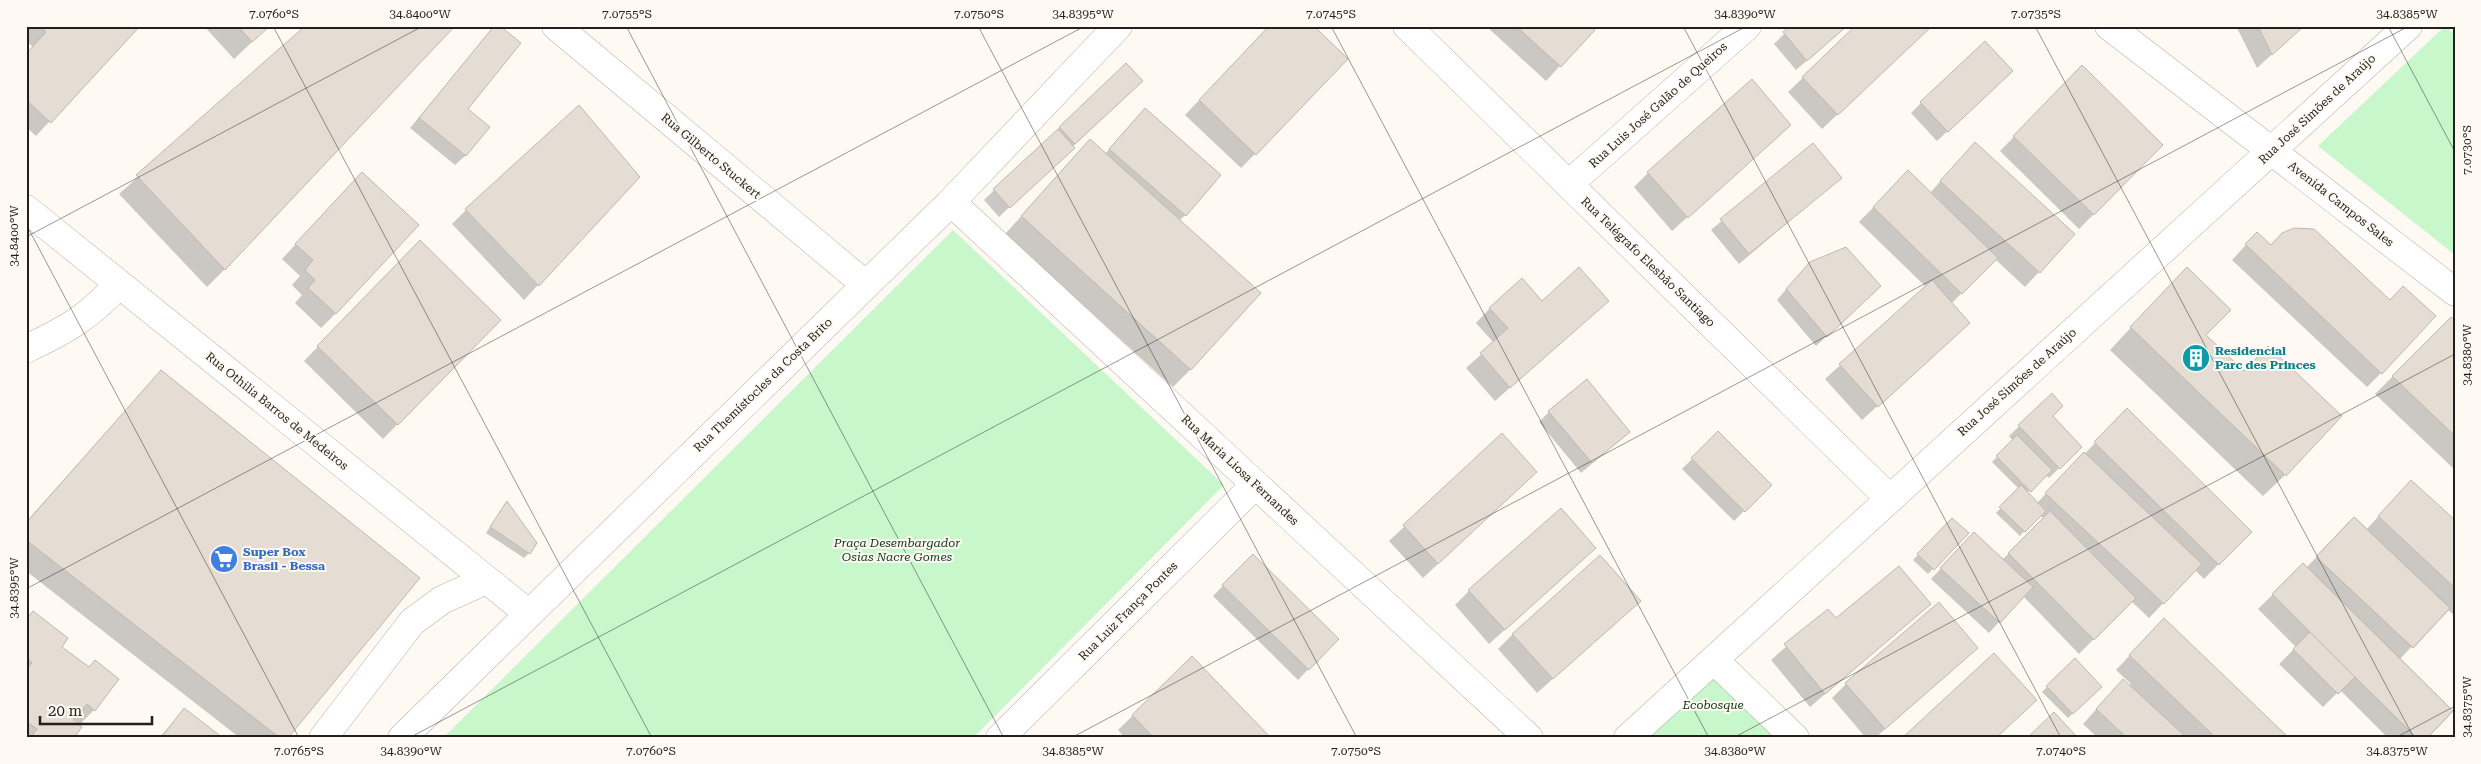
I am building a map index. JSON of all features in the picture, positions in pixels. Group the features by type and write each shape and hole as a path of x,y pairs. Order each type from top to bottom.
{"street":[{"name":"Rua Gilberto Stuckert","path":"556,26 866,285"},
{"name":"Rua Themístocles da Costa Brito","path":"402,738 951,202 1118,26"},
{"name":"Rua Telégrafo Elesbão Santiago","path":"1408,26 1889,498"},
{"name":"Rua Luis José Galão de Queiros","path":"1569,184 1747,26"},
{"name":"Avenida Campos Sales","path":"2109,26 2455,292"},
{"name":"Rua José Simões de Araújo","path":"1628,738 2408,26"},
{"name":"Rua Maria Liosa Fernandes","path":"951,202 1529,738"},
{"name":"Rua Othilia Barros de Medeiros","path":"26,209 528,613"},
{"path":"26,349 63,332 92,312 120,284"},
{"name":"Rua Luiz França Pontes","path":"1000,738 1255,485"},
{"path":"323,738 412,622 442,600 486,580"},
{"path":"1714,660 1795,738"}],"green space":[{"path":"2445,26 2455,35 2455,255 2318,146"},
{"name":"Praça Desembargador Osias Nacre Gomes","path":"953,230 1224,485 973,738 443,738"},
{"name":"Ecobosque","path":"1714,660 1795,738 1628,738"}],"building":[{"path":"40,26 140,26 51,123 26,100 26,54 46,32"},
{"path":"238,26 270,26 252,42"},
{"path":"305,26 455,26 225,270 136,175"},
{"path":"494,26 500,26 521,43 468,109 490,127 466,156 419,118"},
{"path":"1269,26 1314,26 1348,59 1256,155 1199,100"},
{"path":"1516,26 1591,26 1595,30 1561,67"},
{"path":"1790,26 1847,26 1807,61 1783,32"},
{"path":"1855,26 1932,26 1838,115 1802,77"},
{"path":"2258,26 2304,26 2272,55"},
{"path":"1985,41 2013,71 1948,132 1920,102"},
{"path":"1126,63 1143,81 1075,144 1059,127"},
{"path":"2082,65 2163,145 2094,215 2013,136"},
{"path":"1752,79 1791,125 1688,218 1647,172"},
{"path":"579,105 640,177 539,286 465,209"},
{"path":"1145,108 1221,175 1186,216 1109,149"},
{"path":"1058,129 1075,148 1010,208 993,189"},
{"path":"1090,139 1261,293 1191,370 1021,216"},
{"path":"1975,142 2075,234 2040,273 1940,181"},
{"path":"1813,143 1842,178 1749,254 1720,219"},
{"path":"1908,170 1998,258 1962,294 1873,207"},
{"path":"362,172 419,225 336,314 308,288 315,280 305,270 313,260 295,244"},
{"path":"2294,228 2314,229 2390,300 2403,286 2436,316 2382,374 2245,244 2257,232 2271,245 2282,233"},
{"path":"420,240 501,320 398,425 317,346"},
{"path":"1846,247 1881,286 1827,337 1786,289 1810,262"},
{"path":"1579,267 1609,301 1510,388 1480,353 1508,328 1489,308 1522,278 1542,301"},
{"name":"Residencial Parc des Princes","path":"2187,267 2231,310 2206,335 2244,371 2268,346 2342,416 2286,476 2130,327"},
{"path":"1932,280 1970,323 1878,407 1839,364"},
{"path":"2451,317 2455,320 2455,436 2392,376"},
{"name":"Super Box Brasil - Bessa","path":"161,370 420,578 288,738 280,738 26,540 26,523"},
{"path":"1587,379 1630,432 1592,463 1548,411"},
{"path":"2052,393 2063,406 2053,416 2082,447 2060,469 2018,425"},
{"path":"2127,408 2252,532 2219,565 2094,442"},
{"path":"1718,431 1772,485 1745,512 1691,458"},
{"path":"1502,433 1537,472 1438,564 1403,525"},
{"path":"2017,435 2052,470 2031,492 1996,456"},
{"path":"2084,452 2202,564 2164,604 2045,493"},
{"path":"2411,480 2455,520 2455,588 2378,516"},
{"path":"2021,485 2046,511 2025,532 1999,507"},
{"path":"507,501 537,543 530,554 490,527"},
{"path":"1561,508 1596,548 1505,630 1468,590"},
{"path":"2050,511 2136,598 2094,640 2008,553"},
{"path":"2354,517 2450,608 2413,648 2316,557"},
{"path":"2354,517 2450,608 2413,648 2316,557"},
{"path":"1952,518 1969,533 1934,570 1917,554"},
{"path":"1974,532 2033,587 2000,623 1940,568"},
{"path":"1253,554 1339,639 1309,670 1222,585"},
{"path":"1600,555 1641,601 1553,679 1512,634"},
{"path":"2303,563 2453,711 2427,738 2417,738 2272,594"},
{"path":"2303,563 2453,711 2427,738 2417,738 2355,677 2338,694 2293,649 2310,632 2272,594"},
{"path":"1899,566 1931,604 1825,694 1784,644 1828,609 1836,618"},
{"path":"1939,602 1978,648 1885,729 1845,683"},
{"path":"33,611 68,638 62,647 89,667 95,660 119,679 95,711 87,704 73,720 82,727 74,738 31,737 37,729 26,721 26,670 32,663 26,656 26,619"},
{"path":"2164,618 2289,738 2216,738 2129,655"},
{"path":"2310,632 2355,677 2338,694 2293,649"},
{"path":"1994,653 2037,700 1996,738 1902,738"},
{"path":"1192,656 1271,738 1154,738 1132,715"},
{"path":"2075,658 2102,687 2073,714 2046,686"},
{"path":"2123,679 2187,738 2127,738 2096,709"},
{"path":"184,708 223,738 161,738"},
{"path":"2054,712 2078,738 2027,738"}],"place":[{"name":"Residencial Parc des Princes","path":"2196,358"},
{"name":"Super Box Brasil - Bessa","path":"224,559"}]}
